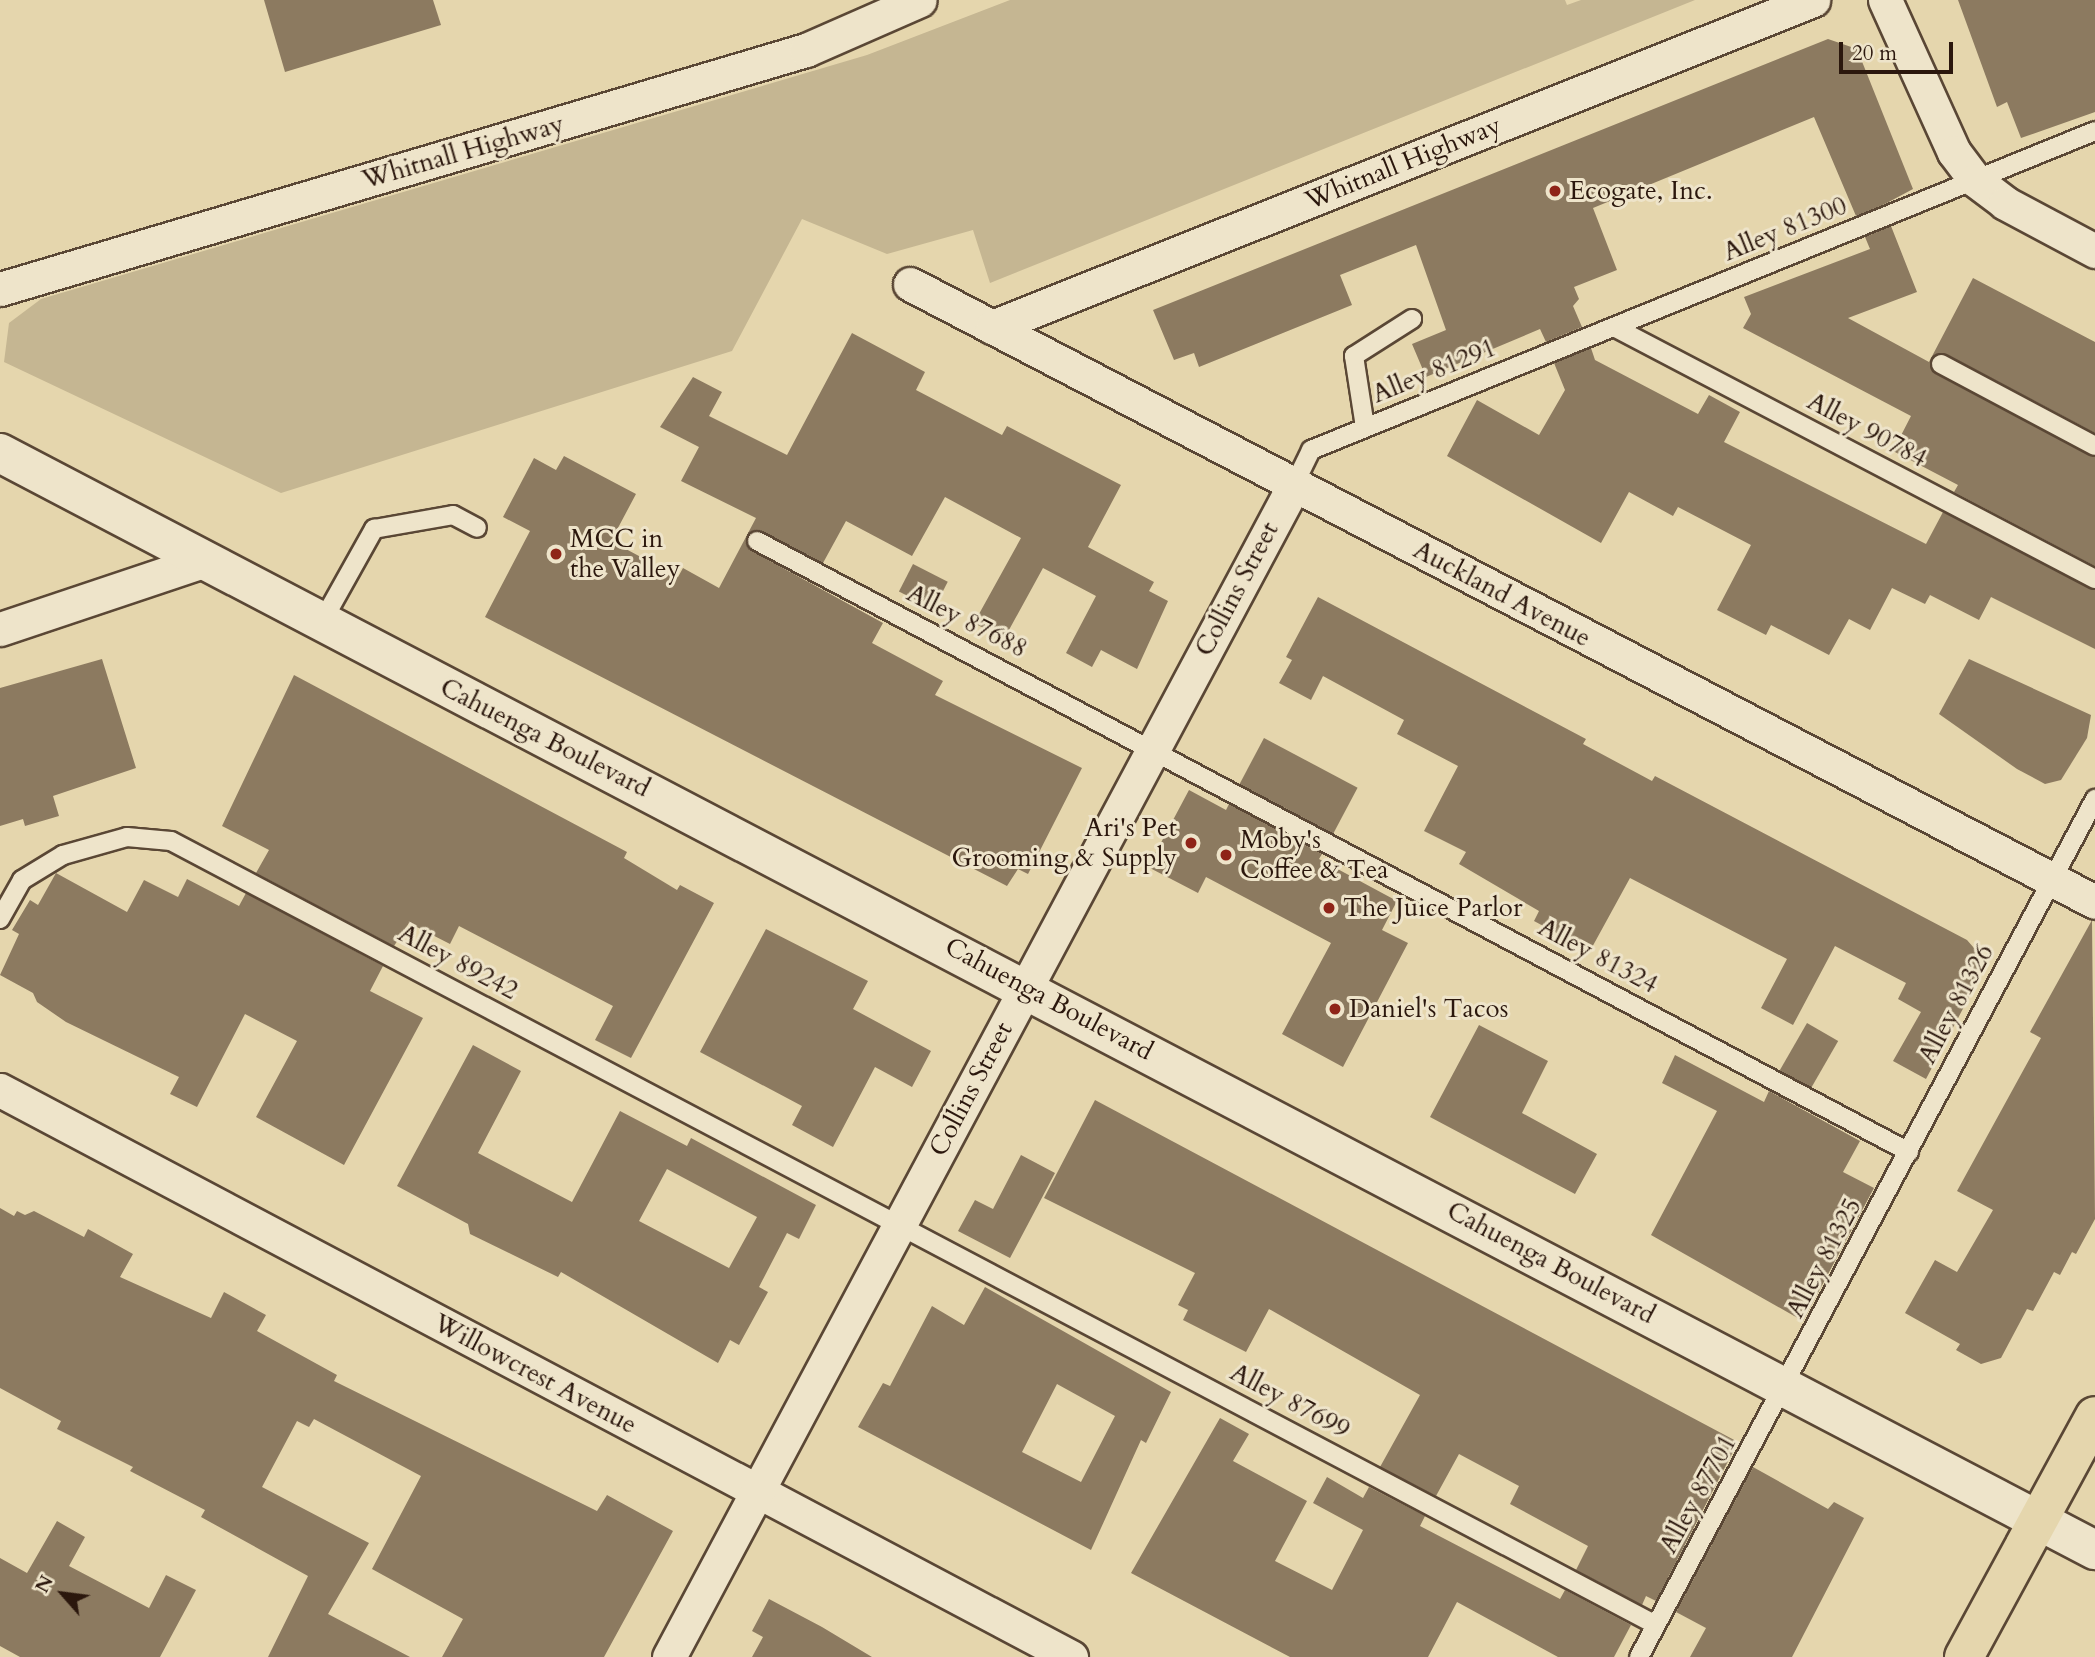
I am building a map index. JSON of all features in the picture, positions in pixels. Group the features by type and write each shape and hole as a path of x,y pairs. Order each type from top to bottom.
{"main road":[{"name":"Cahuenga Boulevard","path":"0,453 1026,986 2095,1550"},
{"path":"1964,1657 2095,1416"}],"street":[{"name":"Whitnall Highway","path":"0,289 806,50 920,0"},
{"name":"Whitnall Highway","path":"992,327 1813,0"},
{"path":"1885,0 1954,152 1975,180 2005,204 2095,251"},
{"name":"Auckland Avenue","path":"910,284 2095,902"},
{"name":"Collins Street","path":"669,1657 1294,485"},
{"path":"0,629 206,560"},
{"name":"Willowcrest Avenue","path":"0,1090 1071,1657"}],"lane":[{"name":"Alley 81300","path":"1614,327 2095,131"},
{"path":"1365,427 1354,356 1412,319"},
{"name":"Alley 81291","path":"1294,485 1311,450 1614,327"},
{"name":"Alley 90784","path":"1614,327 2095,579"},
{"path":"1941,365 2095,446"},
{"path":"322,622 374,529 453,515 477,528"},
{"name":"Alley 87688","path":"757,541 1152,747"},
{"name":"Alley 81324","path":"1152,747 1909,1152"},
{"name":"Alley 81326","path":"1909,1152 2095,799"},
{"name":"Alley 89242","path":"0,919 22,880 63,855 127,837 171,841 900,1224"},
{"name":"Alley 81325","path":"1786,1388 1909,1152"},
{"name":"Alley 87699","path":"900,1224 1656,1625"},
{"name":"Alley 87701","path":"1639,1657 1786,1388"}],"shaded area":[{"path":"1010,0 1565,0 1567,5 1581,0 1695,0 990,283 973,230 887,254 802,219 732,351 281,493 4,362 9,323 41,299 867,55"}],"building":[{"path":"264,0 433,0 441,25 285,72"},
{"path":"1958,0 2095,0 2095,112 2021,138 2007,102 1997,107"},
{"path":"1828,39 1857,49 1913,189 1883,205 1856,216 1814,117 1593,208 1617,270 1574,287 1579,299 1573,306 1582,327 1546,342 1540,329 1426,377 1412,344 1446,330 1416,245 1340,275 1352,305 1199,367 1194,353 1174,360 1153,310"},
{"path":"1891,226 1917,292 1848,318 1929,362 1973,278 2095,342 2095,433 1946,354 1936,354 1930,364 1936,374 2095,457 2095,566 1954,492 1958,485 1893,451 1911,416 1743,328 1751,314 1744,297 1870,249 1865,237"},
{"path":"852,333 925,372 916,390 1002,435 1007,426 1121,485 1088,547 1154,582 1149,591 1168,601 1137,669 1101,650 1092,667 1066,653 1096,596 1043,568 1004,639 974,623 1021,538 945,497 912,556 846,521 823,563 762,531 747,535 756,518 681,481 699,447 660,427 693,377 722,392 709,416 787,455"},
{"path":"1591,348 1595,360 1698,414 1709,395 1740,412 1724,442 1926,544 1943,512 2095,590 2095,649 1991,597 1979,620 1930,595 1925,604 1892,588 1870,630 1849,619 1829,655 1771,625 1766,635 1717,610 1751,545 1678,507 1673,516 1629,492 1601,543 1447,456 1477,400 1539,435 1565,390 1554,363"},
{"path":"564,456 636,494 611,541 678,577 683,568 719,588 747,535 752,551 883,623 872,643 943,681 935,695 1082,768 1028,874 1018,869 1007,886 485,617 530,531 503,517 534,458 556,470"},
{"path":"913,564 948,582 934,609 899,592"},
{"path":"1318,597 1586,739 1583,744 1652,781 1655,776 1967,940 1987,963 1926,1079 1893,1061 1921,1012 1898,999 1906,983 1835,946 1793,1025 1761,1008 1787,959 1630,878 1590,951 1534,921 1539,911 1459,864 1466,852 1424,831 1458,766 1397,734 1404,720 1323,676 1311,700 1279,683 1292,660 1286,657"},
{"path":"102,659 136,768 53,796 59,816 25,826 23,819 0,826 0,688"},
{"path":"1969,659 2091,715 2087,738 2061,780 2045,784 2017,769 1939,714"},
{"path":"294,675 627,852 624,858 677,890 680,885 714,903 631,1058 595,1040 613,1006 459,926 450,944 409,923 394,946 256,873 269,850 222,826"},
{"path":"1264,738 1358,788 1333,834 1240,784"},
{"path":"1189,790 1226,810 1229,804 1322,854 1319,859 1397,901 1382,930 1408,943 1343,1067 1282,1034 1331,943 1206,877 1198,893 1148,867"},
{"path":"56,873 127,912 144,880 178,897 187,879 239,906 246,893 383,966 370,991 423,1018 344,1165 256,1117 297,1041 245,1014 197,1107 170,1094 179,1077 66,1022 37,1002 33,993 0,975 19,934 12,930 30,900 38,905"},
{"path":"2092,920 2095,1219 2076,1254 2072,1252 2060,1275 2054,1272 2033,1311 2027,1309 2001,1358 1981,1364 1956,1350 1960,1344 1905,1313 1935,1260 1957,1272 1993,1210 1957,1191 2041,1038 2030,1032"},
{"path":"766,929 868,981 853,1009 931,1051 912,1087 875,1067 833,1147 792,1125 802,1106 700,1052"},
{"path":"1807,1023 1838,1041 1811,1089 1780,1071"},
{"path":"1479,1025 1548,1061 1522,1113 1597,1154 1575,1194 1430,1117"},
{"path":"473,1045 521,1071 478,1153 572,1202 620,1111 687,1146 691,1138 816,1205 799,1239 787,1233 759,1287 768,1292 739,1345 730,1340 718,1363 561,1272 558,1277 470,1234 468,1224 397,1186","holes":["667,1169 757,1217 729,1268 639,1221"]},
{"path":"1675,1055 1764,1102 1769,1091 1860,1141 1843,1172 1874,1188 1803,1321 1651,1235 1717,1111 1662,1083"},
{"path":"1095,1100 1738,1442 1656,1601 1646,1596 1642,1605 1576,1570 1588,1546 1510,1504 1519,1486 1459,1454 1436,1496 1380,1467 1420,1395 1269,1309 1246,1352 1183,1320 1188,1310 1178,1305 1195,1273 1044,1198"},
{"path":"1021,1155 1055,1173 1010,1258 958,1231 975,1200 993,1209"},
{"path":"0,1208 14,1216 17,1211 25,1215 34,1211 84,1237 88,1229 133,1254 120,1277 211,1318 224,1292 266,1315 257,1331 337,1375 334,1381 597,1511 607,1495 673,1531 604,1657 442,1657 463,1619 372,1569 421,1476 314,1419 309,1427 297,1421 262,1487 369,1543 328,1614 410,1657 268,1657 308,1576 201,1517 205,1510 130,1471 133,1467 57,1429 61,1421 0,1388"},
{"path":"985,1287 1171,1392 1146,1443 1141,1440 1091,1550 858,1427 883,1383 890,1386 932,1306 964,1325","holes":["1057,1384 1115,1416 1081,1482 1022,1452"]},
{"path":"1220,1418 1249,1434 1233,1461 1307,1501 1275,1561 1332,1590 1363,1530 1313,1503 1327,1477 1363,1498 1369,1487 1425,1516 1420,1526 1560,1599 1565,1590 1631,1625 1614,1657 1558,1657 1457,1602 1428,1657 1290,1657 1131,1573"},
{"path":"1753,1467 1828,1509 1834,1502 1864,1518 1792,1657 1690,1657 1706,1628 1676,1612"},
{"path":"57,1521 85,1537 69,1566 149,1608 166,1575 196,1590 160,1657 20,1657 0,1646 0,1558 27,1573"},
{"path":"769,1599 872,1657 752,1657 763,1637 752,1631"}],"place":[{"name":"Ecogate, Inc.","path":"1555,191"},
{"name":"MCC in the Valley","path":"556,554"},
{"name":"Ari's Pet Grooming & Supply","path":"1191,843"},
{"name":"Moby's Coffee & Tea","path":"1226,855"},
{"name":"The Juice Parlor","path":"1329,908"},
{"name":"Daniel's Tacos","path":"1335,1009"}]}
